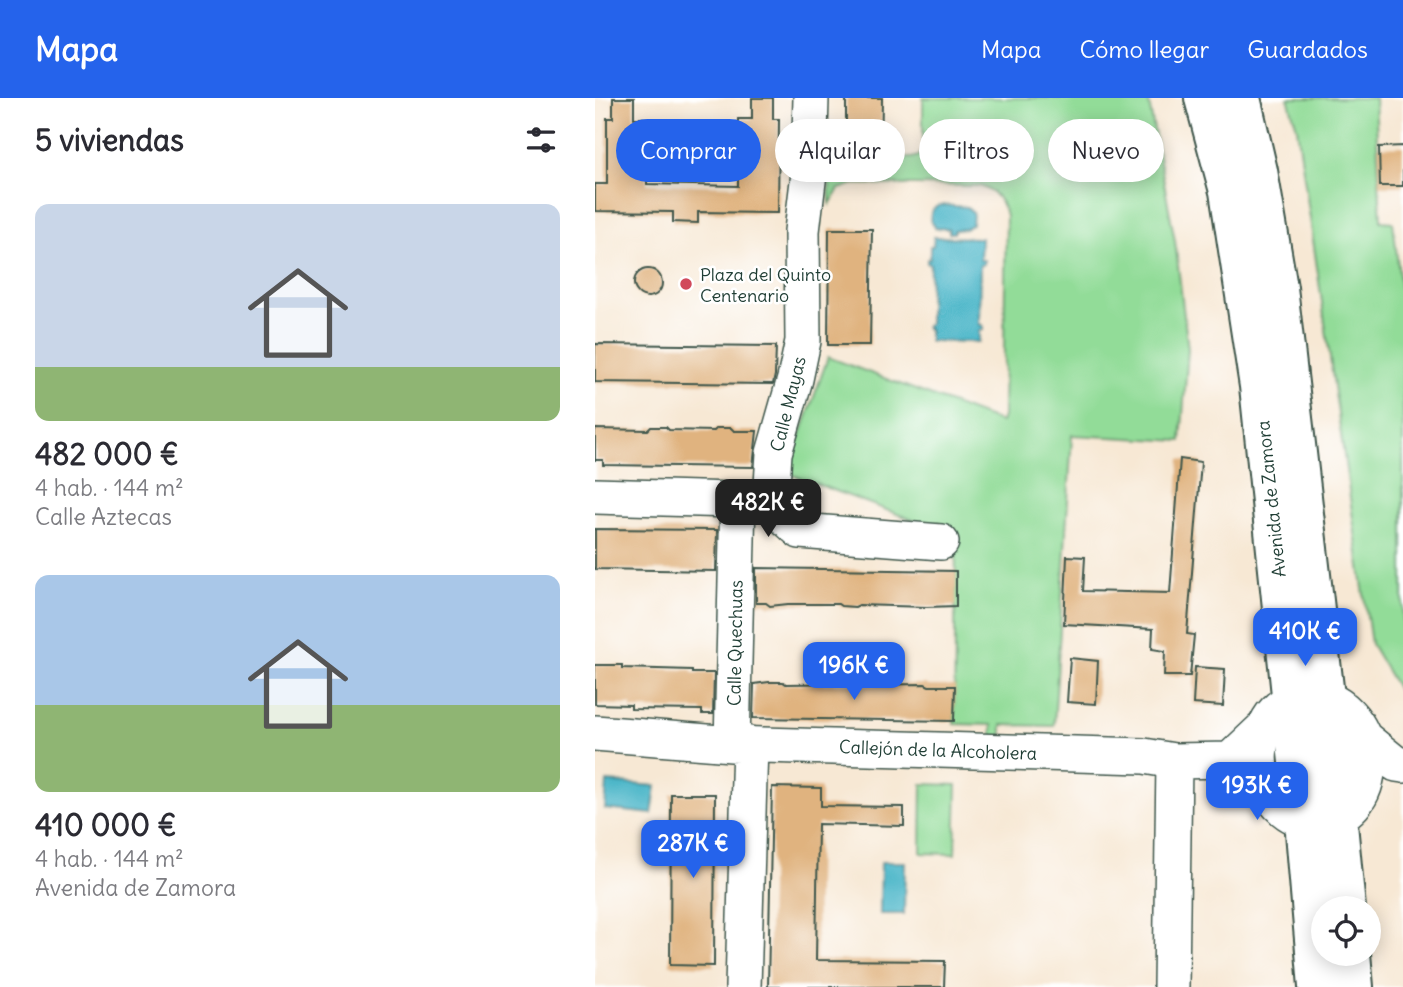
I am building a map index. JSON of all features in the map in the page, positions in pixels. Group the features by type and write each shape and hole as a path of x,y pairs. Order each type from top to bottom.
{"highway":[{"name":"Avenida de Zamora","path":"1204,98 1229,191 1259,386 1294,708 1334,809 1345,896"},
{"name":"Avenida de Zamora","path":"1241,98 1258,171 1278,288 1294,708"},
{"name":"Avenida de Zamora","path":"1318,987 1334,809"},
{"path":"1352,966 1354,987"}],"street":[{"name":"Calle Mayas","path":"753,500 772,485 774,453 803,341 801,231 809,173 811,98"},
{"path":"595,496 753,500 800,531 941,542"},
{"name":"Calle Quechuas","path":"743,987 741,744 753,500"},
{"path":"1261,775 1230,760 1294,708 1338,704 1348,713 1364,738 1400,765 1334,809 1287,813 1266,788 1259,758 1294,708"},
{"name":"Callejón de la Alcoholera","path":"595,733 741,744 1144,756 1174,761 1230,760"},
{"path":"1334,809 1366,777 1368,762 1364,738"},
{"path":"1171,987 1174,761"}],"green space":[{"path":"923,98 1148,98 1152,119 1048,119 1048,182 1164,182 1175,241 1188,349 1181,441 1072,435 1054,726 1002,725 1002,742 992,742 992,725 954,724 956,545 959,537 790,474 790,465 828,357 1001,422 1006,216 997,197 980,186 854,184 839,189 830,204 829,182 905,182 905,158 919,156 919,182 1034,182 1034,119 923,119"},
{"path":"1288,98 1375,98 1381,221 1393,222 1403,309 1403,698 1371,644 1297,128"},
{"path":"922,784 957,785 955,854 921,853"}],"water":[{"path":"942,205 967,207 973,213 972,224 965,229 954,230 954,233 949,233 949,229 936,228 931,222 931,213 934,208"},
{"path":"934,237 981,238 980,260 984,260 984,264 980,265 979,325 983,325 983,330 979,330 979,342 929,341 929,329 926,329 926,325 929,324 930,264 927,259 930,259 930,246 933,246"},
{"path":"607,782 656,786 652,814 605,809"},
{"path":"881,862 905,862 904,914 880,914"}],"building":[{"path":"613,98 634,98 634,118 647,118 616,119 616,182 738,186 738,182 761,182 761,119 752,119 752,98 773,98 778,213 698,212 698,223 673,222 673,212 595,211 595,184 607,184 607,118 613,118"},
{"path":"846,98 882,98 882,119 846,119"},
{"path":"1403,146 1403,186 1380,186 1379,147"},
{"path":"829,229 872,229 870,345 828,345"},
{"path":"648,269 658,273 662,283 658,293 648,297 638,293 634,283 638,273"},
{"path":"595,344 776,346 775,375 773,384 595,382"},
{"path":"651,427 666,427 669,430 714,431 717,428 731,428 734,431 757,431 753,467 603,465 603,460 595,460 595,429 648,430"},
{"path":"1180,459 1201,462 1187,634 1194,635 1190,676 1164,676 1165,651 1152,649 1153,629 1064,624 1067,556 1085,557 1083,591 1170,593"},
{"path":"595,529 717,530 716,571 595,569"},
{"path":"756,568 956,571 956,606 770,606 756,603"},
{"path":"1070,658 1098,661 1096,704 1067,702"},
{"path":"595,665 714,673 713,714 702,714 702,710 631,709 631,705 595,704"},
{"path":"1195,667 1225,669 1223,706 1193,704"},
{"path":"769,682 955,686 954,721 753,718 754,684"},
{"path":"772,787 821,788 821,806 904,807 904,826 818,824 816,960 945,961 944,987 768,987"},
{"path":"671,794 715,794 714,966 670,965"}],"place":[{"name":"Plaza del Quinto Centenario","path":"686,284"}]}
